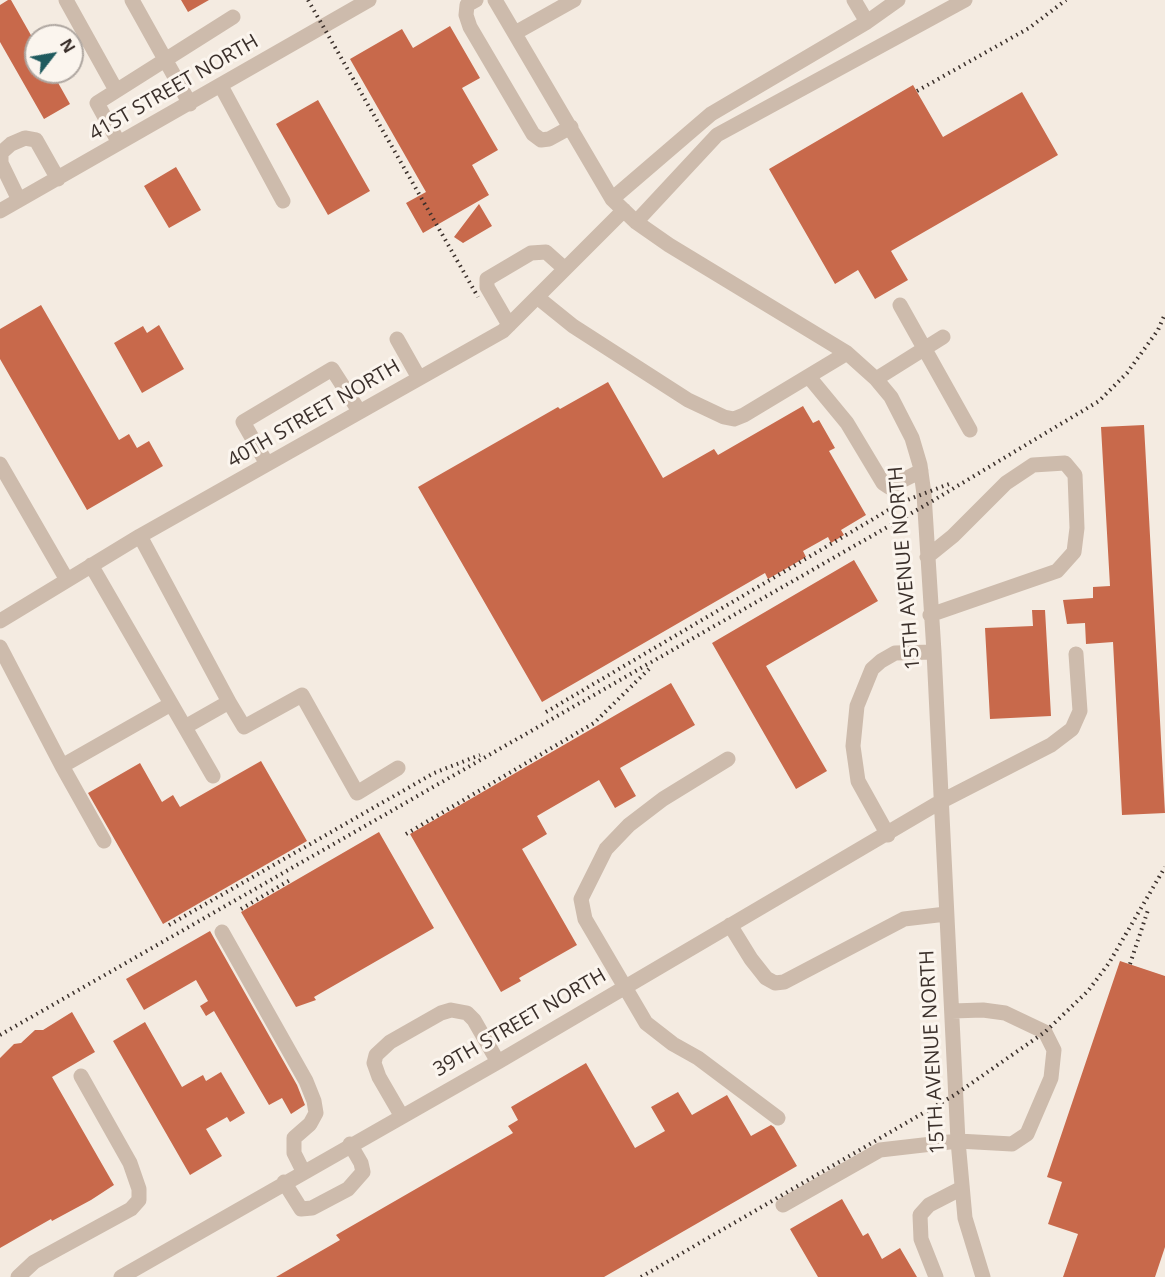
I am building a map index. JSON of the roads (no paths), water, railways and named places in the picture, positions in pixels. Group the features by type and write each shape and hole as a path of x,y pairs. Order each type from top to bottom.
{"street":[{"path":"66,0 116,90"},
{"path":"132,0 190,104"},
{"name":"41ST STREET NORTH","path":"0,211 369,0"},
{"path":"476,0 467,5 466,15 470,27 533,134 541,140 549,139 571,127"},
{"name":"15TH AVENUE NORTH","path":"495,0 612,199 636,222 669,245 847,353 876,379 903,417 912,438 921,471 934,652 958,1141 965,1218 983,1277"},
{"path":"514,33 574,0"},
{"path":"854,0 867,22"},
{"path":"612,199 711,114 867,22 898,0"},
{"path":"636,222 717,135 965,0"},
{"path":"119,142 97,103 233,17"},
{"path":"221,86 283,201"},
{"path":"18,200 1,163 1,153 11,144 25,138 36,140 58,178"},
{"name":"40TH STREET NORTH","path":"0,621 140,536 503,331 624,210"},
{"path":"509,325 487,286 487,279 531,253 546,252 565,269"},
{"path":"537,297 573,326 688,400 724,417 734,418 744,415 847,353"},
{"path":"900,305 970,430"},
{"path":"876,379 943,337"},
{"path":"397,339 419,378"},
{"path":"267,464 243,422 332,369 359,411"},
{"path":"809,377 848,423 883,483 889,486 921,471"},
{"path":"927,557 953,536 1006,483 1033,465 1065,463 1075,475 1077,528 1074,552 1057,571 930,615"},
{"path":"0,464 67,580"},
{"path":"140,536 244,727 302,695 357,793 398,768"},
{"path":"92,565 213,776"},
{"path":"0,647 104,841"},
{"path":"888,835 858,782 853,746 857,706 872,669 881,660 895,653 934,652"},
{"name":"39TH STREET NORTH","path":"120,1277 350,1144 498,1062 623,987 888,835 940,802 1051,745 1072,729 1080,711 1076,654"},
{"path":"185,727 230,702"},
{"path":"62,766 171,704"},
{"path":"728,759 663,799 629,825 606,849 581,899 585,919 646,1023 673,1044 698,1058 778,1118"},
{"path":"730,926 751,960 766,978 775,983 784,982 904,919 946,914"},
{"path":"222,932 306,1081 314,1101 316,1113 310,1124 294,1138 294,1153 303,1171"},
{"path":"401,1115 379,1077 374,1063 376,1055 390,1042 441,1013 451,1010 467,1013 474,1020 498,1062"},
{"path":"783,1205 880,1150 958,1141 1012,1144 1027,1134 1052,1078 1054,1050 1045,1032 1019,1018 983,1010 952,1011"},
{"path":"18,1277 33,1262 130,1209 139,1200 139,1189 130,1163 81,1076"},
{"path":"284,1182 301,1209 312,1208 348,1189 363,1172 361,1163 350,1144"},
{"path":"936,1277 921,1239 920,1215 929,1205 962,1188"}],"railway":[{"path":"308,0 478,297"},
{"path":"917,91 1029,28 1066,0"},
{"path":"0,1035 924,506 1099,401 1127,373 1158,330 1165,314"},
{"path":"546,712 902,502 949,484"},
{"path":"406,834 594,723 649,669"},
{"path":"169,925 434,773 480,755"},
{"path":"641,1277 956,1094 1045,1032 1088,991 1109,963 1165,867"},
{"path":"241,909 290,880"},
{"path":"1130,964 1148,910"}]}
